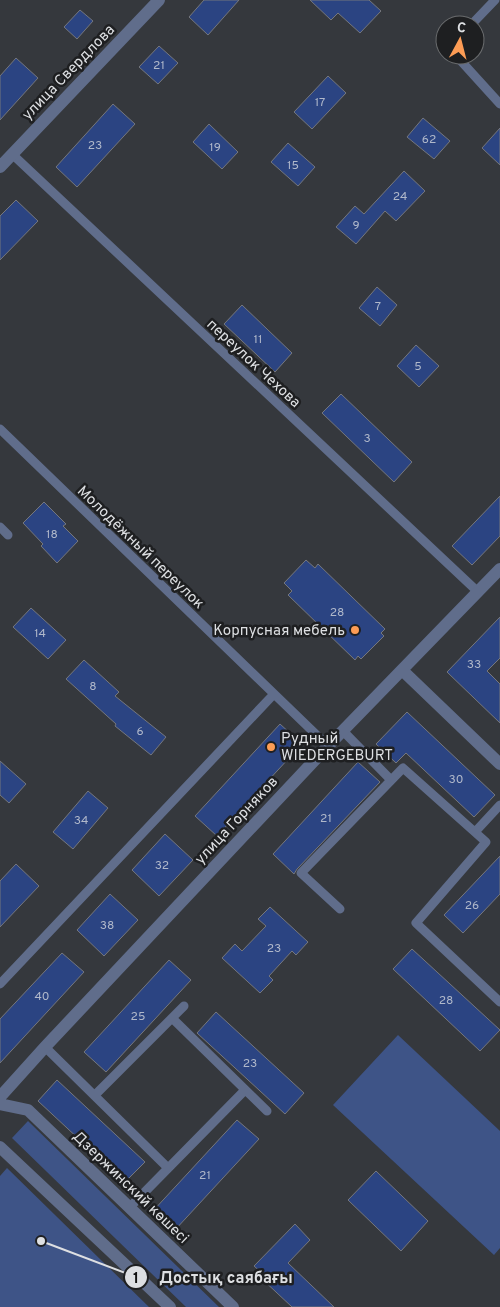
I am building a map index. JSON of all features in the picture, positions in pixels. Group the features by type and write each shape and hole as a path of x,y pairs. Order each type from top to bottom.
{"street":[{"name":"улица Свердлова","path":"0,167 159,0"},
{"name":"улица Горняков","path":"0,1097 328,746 500,569"},
{"path":"402,670 498,759"},
{"name":"Дзержинский көшесі","path":"0,1104 28,1110 234,1307"},
{"path":"0,1147 170,1307"}],"lane":[{"path":"481,15 495,0"},
{"path":"464,65 500,104"},
{"name":"переулок Чехова","path":"12,154 477,592"},
{"name":"Молодёжный переулок","path":"0,430 328,746"},
{"path":"0,528 8,535"},
{"path":"0,984 274,694"},
{"path":"343,731 392,780"},
{"path":"340,910 301,873 403,768 486,842 416,922 500,1002"},
{"path":"475,832 500,805"},
{"path":"95,1096 184,1006"},
{"path":"172,1018 266,1111"},
{"path":"45,1047 168,1168"},
{"path":"129,1208 245,1090"}],"shaded area":[{"path":"398,1035 500,1131 500,1248 494,1255 333,1105"},
{"path":"28,1121 219,1307 186,1307 12,1138"},
{"path":"7,1168 149,1307 0,1307 0,1176"}],"building":[{"path":"204,0 239,0 208,35 189,17"},
{"path":"310,0 369,0 381,11 360,33 338,13 331,20"},
{"path":"80,10 93,21 77,39 64,27"},
{"path":"159,46 178,63 158,84 139,67"},
{"path":"16,58 38,78 0,120 0,76"},
{"path":"328,76 346,93 312,129 294,112"},
{"path":"113,104 135,124 77,187 56,167"},
{"path":"423,118 450,141 434,159 407,137"},
{"path":"209,124 238,152 222,169 193,142"},
{"path":"500,128 500,165 482,148"},
{"path":"288,143 315,167 298,186 271,162"},
{"path":"404,171 425,191 396,221 385,211 356,244 336,227 355,206 364,214"},
{"path":"16,200 38,221 0,260 0,216"},
{"path":"377,287 397,305 380,326 359,308"},
{"path":"242,305 292,353 275,372 224,324"},
{"path":"416,345 439,366 419,387 397,366"},
{"path":"341,394 412,462 394,482 322,413"},
{"path":"500,496 500,536 472,565 452,546"},
{"path":"44,502 66,524 63,526 78,541 57,563 41,546 43,544 23,523"},
{"path":"306,560 315,568 318,564 385,629 381,633 384,636 361,659 358,656 355,660 288,595 292,591 284,583"},
{"path":"31,608 66,640 48,659 13,627"},
{"path":"500,617 500,658 487,671 500,684 500,723 447,672"},
{"path":"84,660 119,692 115,696 166,737 151,755 115,726 116,724 66,679"},
{"path":"407,712 495,795 474,817 406,753 396,763 376,744"},
{"path":"280,724 302,744 217,836 195,816"},
{"path":"0,761 26,784 9,803 0,795"},
{"path":"358,762 380,782 294,874 273,854"},
{"path":"88,791 108,808 73,849 53,832"},
{"path":"165,834 193,860 159,896 132,870"},
{"path":"500,856 500,894 463,933 444,915"},
{"path":"16,864 39,886 0,927 0,881"},
{"path":"110,894 138,920 104,956 77,930"},
{"path":"270,907 308,942 296,955 292,951 269,976 273,980 260,993 222,958 235,944 242,951 266,926 258,919"},
{"path":"412,949 500,1030 480,1051 393,969"},
{"path":"62,953 84,972 0,1063 0,1019"},
{"path":"169,960 191,980 106,1072 84,1052"},
{"path":"216,1012 304,1093 285,1114 197,1033"},
{"path":"57,1080 145,1162 125,1182 38,1101"},
{"path":"237,1120 259,1139 174,1231 152,1212"},
{"path":"376,1171 428,1221 401,1251 348,1200"},
{"path":"295,1224 310,1240 288,1263 334,1307 292,1307 261,1278 264,1275 254,1266"}],"place":[{"name":"Корпусная мебель","path":"355,630"},
{"name":"Рудный WIEDERGEBURT","path":"271,747"},
{"name":"Достық саябағы","path":"41,1241"}]}
